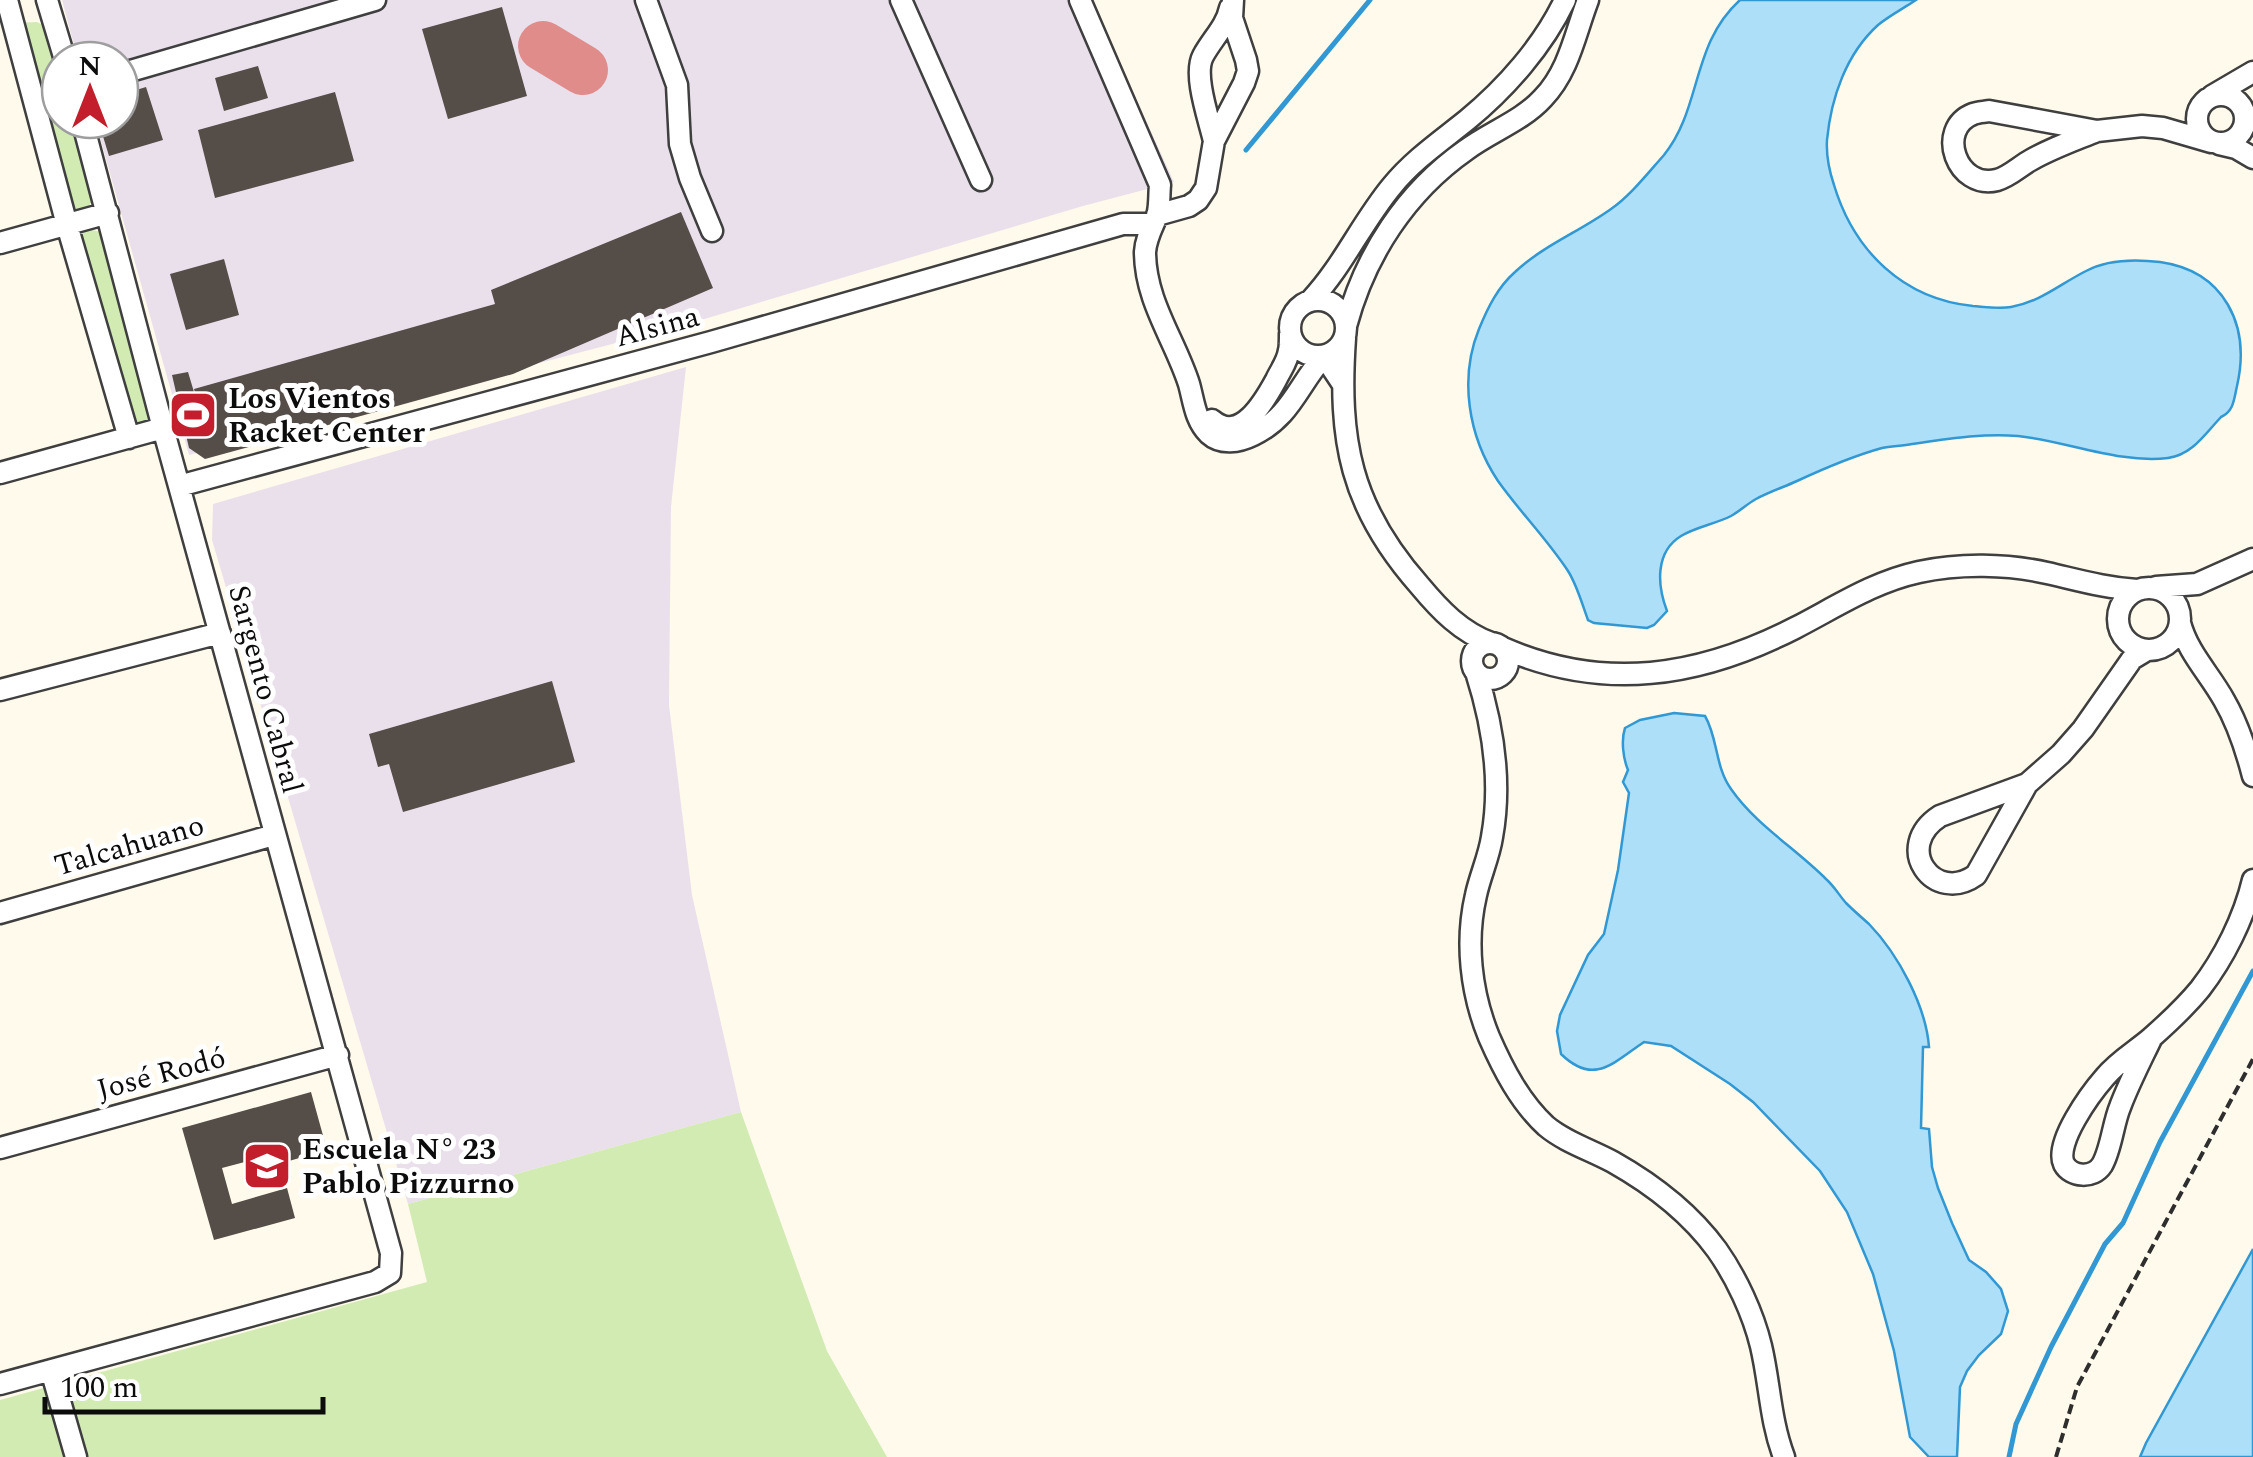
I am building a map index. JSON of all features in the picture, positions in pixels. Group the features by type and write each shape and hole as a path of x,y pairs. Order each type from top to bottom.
{"street":[{"path":"140,68 376,0"},
{"path":"646,0 678,84 680,144 712,231"},
{"path":"901,0 981,180"},
{"path":"1080,0 1160,185 1145,250 1153,301 1189,385 1193,406 1210,436 1240,440 1281,417 1324,356 1340,346 1346,332 1340,310 1328,301 1311,300"},
{"path":"1214,141 1248,71 1232,18 1232,0"},
{"path":"1214,141 1200,65 1228,18 1232,0"},
{"path":"1189,385 1213,422 1225,428 1244,423 1254,415 1289,354 1296,309 1311,300 1339,265 1392,185 1518,70 1546,33 1564,0"},
{"path":"1588,0 1564,68 1543,98 1457,156 1426,182 1378,245 1350,309 1342,414 1351,465 1371,517 1404,568 1462,629 1540,663 1577,671 1645,675 1721,660 1794,629 1860,592 1918,572 1992,566 2046,573 2104,588 2197,584"},
{"path":"59,40 48,3 6,12 129,438"},
{"path":"1546,33 1573,46"},
{"path":"2097,131 2032,159 1997,180 1971,177 1954,156 1953,142 1962,121 1973,114 1989,111 2097,131 2142,126 2207,100 2253,72"},
{"path":"1495,94 1511,122"},
{"path":"2247,114 2235,139 2215,143 2204,138 2196,124 2207,100 2228,96 2236,100 2247,114 2247,140 2253,156"},
{"path":"2142,126 2187,134 2253,156"},
{"name":"Sargento Cabral","path":"50,1370 375,1282 390,1272 391,1253 88,140"},
{"name":"Alsina","path":"179,486 711,342 1123,224 1154,220 1198,200 1206,188 1214,141"},
{"path":"0,244 108,213"},
{"path":"1290,334 1299,349 1324,356"},
{"path":"1324,356 1342,383"},
{"path":"0,473 163,428"},
{"path":"2027,784 1927,824 1918,843 1922,866 1940,882 1968,882 1976,875 2027,784 2083,729 2132,660 2174,638 2188,591 2253,559"},
{"path":"2077,582 2106,601 2122,630 2138,648 2172,647 2194,658"},
{"path":"2123,671 2122,604 2143,589 2167,593 2194,658 2209,675 2238,725 2253,776"},
{"path":"1462,629 1494,742 1496,806 1492,837 1475,897 1470,957 1478,1006 1487,1032 1511,1082 1543,1123 1640,1178 1681,1211 1716,1249 1742,1295 1760,1342 1771,1417 1784,1457"},
{"path":"0,690 220,633"},
{"path":"1497,645 1480,646 1474,664 1480,676 1492,680 1527,663 1540,663"},
{"path":"1487,708 1509,658 1497,645"},
{"name":"Talcahuano","path":"0,913 274,835"},
{"path":"2152,1037 2120,1106 2102,1165 2084,1175 2074,1173 2065,1167 2062,1157 2072,1125 2105,1076 2188,1002 2215,967 2239,922 2253,880"},
{"name":"José Rodó","path":"0,1148 338,1056"},
{"path":"0,1384 50,1370 76,1457"}],"path":[{"path":"2056,1457 2076,1388 2253,1059"}],"shaded area":[{"path":"62,0 1091,0 1174,182 681,326 189,455 101,140 140,140 140,40 73,40"},
{"path":"686,367 671,507 669,705 692,895 741,1112 408,1204 212,540 213,504"}],"green space":[{"path":"37,22 48,28 51,40 40,40 40,108 14,23"},
{"path":"50,140 80,140 95,195 89,206 72,213"},
{"path":"77,231 105,233 153,419 146,424 136,425"},
{"path":"741,1112 827,1351 887,1457 0,1457 0,1400 427,1282 408,1204"}],"water":[{"path":"1740,0 1916,0 1878,25 1857,49 1836,93 1827,140 1829,168 1843,209 1854,231 1885,268 1925,293 1948,301 2002,308 2031,301 2103,264 2141,260 2182,267 2216,289 2236,322 2240,364 2234,400 2229,411 2197,443 2168,458 2131,458 2005,435 1938,440 1860,455 1761,496 1731,516 1687,533 1673,543 1660,570 1667,611 1654,625 1647,628 1594,623 1588,620 1568,571 1488,464 1470,406 1469,367 1473,348 1490,305 1509,278 1526,262 1618,204 1664,155 1685,117 1713,36"},
{"path":"1674,713 1705,716 1731,789 1752,814 1832,885 1880,936 1916,998 1929,1047 1923,1047 1921,1128 1929,1129 1938,1188 1969,1260 2001,1289 2008,1311 2001,1334 1979,1355 1960,1387 1957,1457 1929,1457 1910,1437 1894,1351 1873,1274 1847,1212 1820,1171 1753,1102 1671,1046 1644,1042 1613,1063 1594,1070 1573,1064 1561,1054 1557,1031 1560,1015 1588,955 1604,934 1618,870 1629,793 1623,782 1628,770 1623,749 1625,728 1640,720"},
{"path":"2253,1249 2253,1457 2140,1457 2146,1443"}],"building":[{"path":"502,7 527,96 448,119 422,29"},
{"path":"258,66 268,98 224,111 215,78"},
{"path":"146,87 163,140 109,156 104,140 140,140 140,89"},
{"path":"335,92 354,161 215,198 198,130"},
{"path":"681,212 713,288 513,374 205,459 189,448 172,375 188,372 200,412 194,389 495,304 491,290"},
{"path":"224,259 239,315 186,330 170,274"},
{"path":"552,681 575,762 403,812 389,764 378,767 369,734"},
{"path":"311,1092 327,1150 289,1161 286,1151 222,1168 232,1204 287,1188 295,1218 214,1240 182,1128"}],"waterway":[{"path":"1246,150 1370,0"},
{"path":"2009,1457 2016,1424 2051,1347 2105,1244 2123,1223 2160,1142 2253,971"}],"taxiway":[{"path":"543,46 583,70"}],"place":[{"name":"Los Vientos Racket Center","path":"193,415"},
{"name":"Escuela N° 23 Pablo Pizzurno","path":"267,1166"}]}
